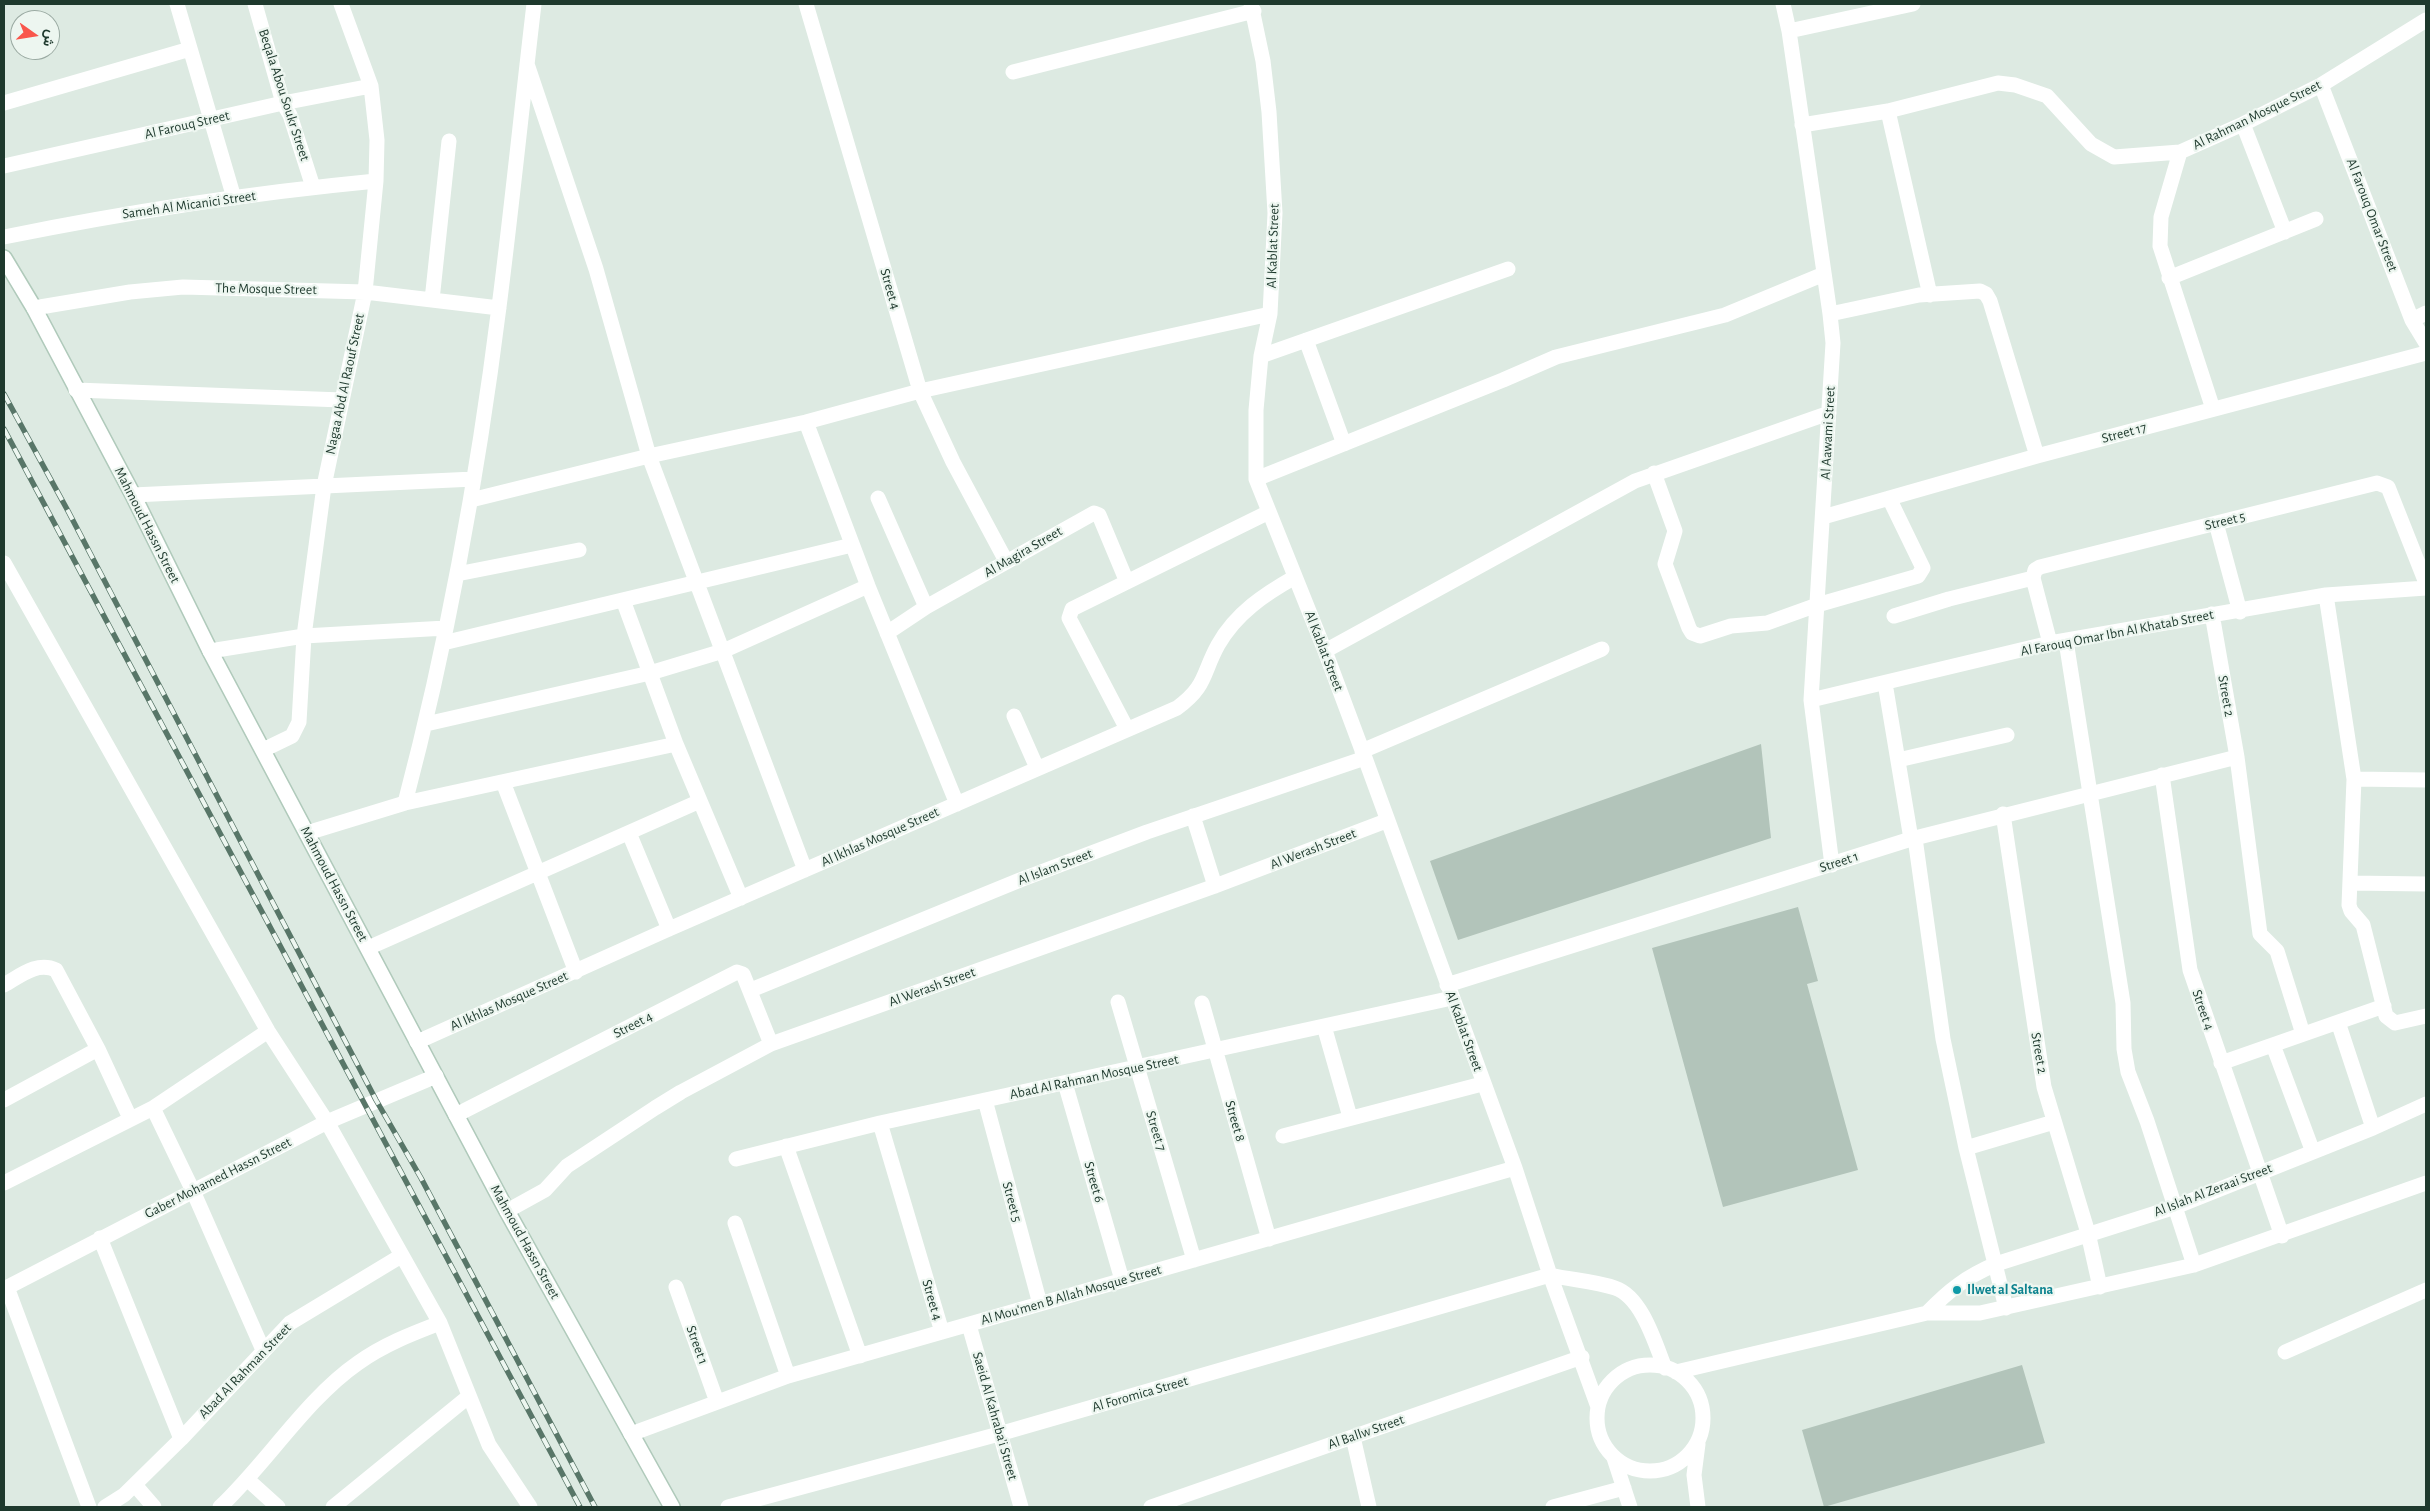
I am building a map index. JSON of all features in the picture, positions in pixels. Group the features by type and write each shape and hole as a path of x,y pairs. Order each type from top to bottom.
{"street":[{"path":"177,4 234,198"},
{"name":"Beqala Abou Soukr Street","path":"255,4 284,103 290,114 313,187"},
{"name":"Nagaa Abd Al Raouf Street","path":"264,750 292,736 299,722 304,636 324,486 365,292 376,180 377,140 372,86 341,4"},
{"path":"405,803 426,724 471,500 499,308 534,4"},
{"name":"Street 4","path":"806,4 920,391 953,462 1006,561"},
{"name":"Al Aawami Street","path":"1784,4 1790,31 1830,314 1832,343 1811,700 1832,865"},
{"path":"1790,31 1913,4"},
{"path":"1013,72 1252,7"},
{"name":"Al Kablat Street","path":"1252,7 1270,112 1274,162 1274,264 1270,314 1261,356 1256,410 1256,479 1325,651 1482,1084 1515,1168 1550,1276 1582,1357 1598,1407"},
{"name":"Al Rahman Mosque Street","path":"1802,125 1888,111 1998,84 2015,85 2047,96 2091,144 2114,157 2180,152 2243,124 2322,84 2426,20"},
{"path":"4,103 190,49"},
{"path":"527,64 596,269 650,456 805,870"},
{"name":"Al Farouq Omar Street","path":"2322,84 2412,320 2426,343"},
{"name":"Al Farouq Street","path":"4,166 284,103 372,86"},
{"path":"1888,111 1930,295"},
{"path":"2243,124 2285,232"},
{"path":"432,300 448,141"},
{"path":"2180,152 2161,216 2160,246 2213,409"},
{"name":"Sameh Al Micanici Street","path":"4,237 98,218 313,187 376,180"},
{"path":"2169,278 2316,219"},
{"name":"Mahmoud Hassn Street","path":"4,258 34,308 133,495 210,651 507,1211 672,1507"},
{"path":"1261,356 1508,269"},
{"path":"1256,479 1556,357 1725,315 1824,274"},
{"name":"The Mosque Street","path":"34,308 158,288 365,292 499,308"},
{"path":"1830,314 1910,297 1980,291 1986,294 1990,301 2037,456"},
{"path":"2412,320 2426,313"},
{"path":"471,500 650,456 806,422 920,391 1270,314"},
{"path":"1306,340 1344,444"},
{"name":"Street 17","path":"1823,517 2037,456 2426,353"},
{"path":"76,390 342,400"},
{"path":"1325,651 1615,491 1654,473 1829,413"},
{"path":"806,422 868,586 957,804"},
{"path":"1654,473 1675,531 1665,564 1692,634 1700,636 1732,626 1767,623 1817,605 1918,576 1922,572 1922,564 1889,498"},
{"path":"133,495 474,479"},
{"name":"Street 5","path":"2033,578 2036,570 2040,567 2377,483 2388,487 2426,583"},
{"path":"878,498 926,607"},
{"path":"1127,729 1070,618 1072,609 1269,512"},
{"name":"Al Magira Street","path":"887,633 926,607 1090,514 1097,513 1127,582"},
{"path":"2216,523 2240,612"},
{"path":"210,651 304,636 445,636 623,600 852,545"},
{"path":"456,574 579,550"},
{"path":"4,564 268,1031 327,1122 440,1323 468,1397 489,1445 530,1507"},
{"name":"Al Ikhlas Mosque Street","path":"417,1042 1177,708 1192,696 1202,683 1218,645 1239,616 1265,594 1296,577"},
{"path":"1894,616 1949,599 2033,578 2050,643"},
{"path":"426,724 650,673 723,651 868,586"},
{"name":"Al Farouq Omar Ibn Al Khatab Street","path":"1811,700 2050,643 2212,614 2240,612 2326,595 2426,588"},
{"path":"2326,595 2354,779 2349,905 2351,911 2363,925 2386,1016 2395,1022 2426,1016"},
{"path":"623,600 676,744 741,898"},
{"name":"Street 2","path":"2212,614 2237,757 2260,934 2277,951 2303,1034"},
{"path":"2066,641 2123,1003 2128,1072 2147,1121 2194,1265"},
{"name":"Al Islam Street","path":"750,990 1020,880 1363,755 1602,649"},
{"path":"1885,683 1913,839 1936,1000 1966,1148 2006,1308"},
{"path":"1014,716 1038,768"},
{"path":"1898,760 2006,734"},
{"path":"307,833 405,803 676,744"},
{"name":"Street 1","path":"1449,991 1913,839 2003,814 2237,757"},
{"name":"Street 4","path":"2162,775 2190,970 2282,1236"},
{"path":"2354,779 2426,780"},
{"path":"503,782 576,972"},
{"path":"368,948 700,801"},
{"name":"Street 2","path":"2003,814 2038,1051 2054,1122 2088,1233 2100,1287"},
{"path":"1193,816 1215,886"},
{"name":"Al Werash Street","path":"507,1211 545,1190 567,1166 675,1096 771,1044 1215,886 1386,821"},
{"path":"629,833 669,930"},
{"path":"2350,884 2426,884"},
{"path":"4,985 36,967 48,966 56,970 98,1048 130,1118"},
{"name":"Street 4","path":"456,1115 737,972 743,974 771,1044"},
{"name":"Abad Al Rahman Mosque Street","path":"736,1159 880,1123 1324,1026 1449,991"},
{"name":"Street 7","path":"1118,1002 1194,1260"},
{"name":"Street 8","path":"1202,1002 1269,1239"},
{"path":"2221,1064 2384,1006"},
{"path":"2338,1022 2373,1128"},
{"path":"1324,1026 1350,1117"},
{"path":"4,1183 153,1108 268,1031"},
{"path":"2273,1045 2313,1152"},
{"path":"4,1100 98,1048"},
{"name":"Gaber Mohamed Hassn Street","path":"5,1288 327,1122 436,1076"},
{"name":"Street 6","path":"1065,1083 1122,1280"},
{"path":"1283,1136 1482,1084"},
{"name":"Street 5","path":"985,1100 1040,1304"},
{"name":"Al Islah Al Zeraai Street","path":"1927,1313 1949,1290 1972,1274 2088,1233 2175,1207 2373,1128 2426,1104"},
{"path":"153,1108 193,1191 263,1350"},
{"path":"1966,1148 2054,1122"},
{"name":"Street 4","path":"880,1123 942,1332"},
{"path":"786,1146 860,1356"},
{"name":"Al Mou'men B Allah Mosque Street","path":"631,1434 788,1376 1515,1168"},
{"path":"1630,1507 1614,1458 1601,1440 1598,1424 1598,1407 1609,1385 1618,1376 1640,1366 1671,1370 1927,1313 1980,1313 2100,1287 2194,1265 2282,1236 2426,1183"},
{"path":"735,1223 788,1376"},
{"path":"100,1238 180,1439"},
{"name":"Abad Al Rahman Street","path":"105,1507 135,1485 290,1323 401,1256"},
{"path":"1550,1276 1616,1288 1629,1298 1642,1313 1671,1370 1690,1385 1700,1401 1702,1425 1694,1475 1698,1507"},
{"name":"Al Foromica Street","path":"728,1507 1000,1434 1550,1276"},
{"name":"Street 1","path":"676,1287 717,1402"},
{"path":"5,1288 89,1507"},
{"path":"2285,1352 2426,1290"},
{"path":"220,1507 324,1394 356,1364 401,1337 440,1323"},
{"name":"Saeid Al Kahraba'i Street","path":"969,1324 1021,1507"},
{"name":"Al Ballw Street","path":"1159,1506 1582,1357"},
{"path":"333,1507 468,1397"},
{"path":"1353,1437 1369,1507"},
{"path":"1614,1458 1636,1470 1662,1470 1685,1458 1699,1438"},
{"path":"247,1479 278,1507"},
{"path":"135,1485 154,1507"},
{"path":"1553,1507 1624,1488"}],"building":[{"path":"1761,744 1771,838 1458,940 1430,861"},
{"path":"1798,907 1818,981 1807,984 1858,1170 1723,1207 1652,948"},
{"path":"2022,1365 2045,1443 1824,1507 1802,1430"}],"railway":[{"path":"4,394 68,511 376,1100 421,1178 595,1507"},
{"path":"4,429 580,1507"}],"place":[{"name":"Ilwet al Saltana","path":"1957,1290"}]}
